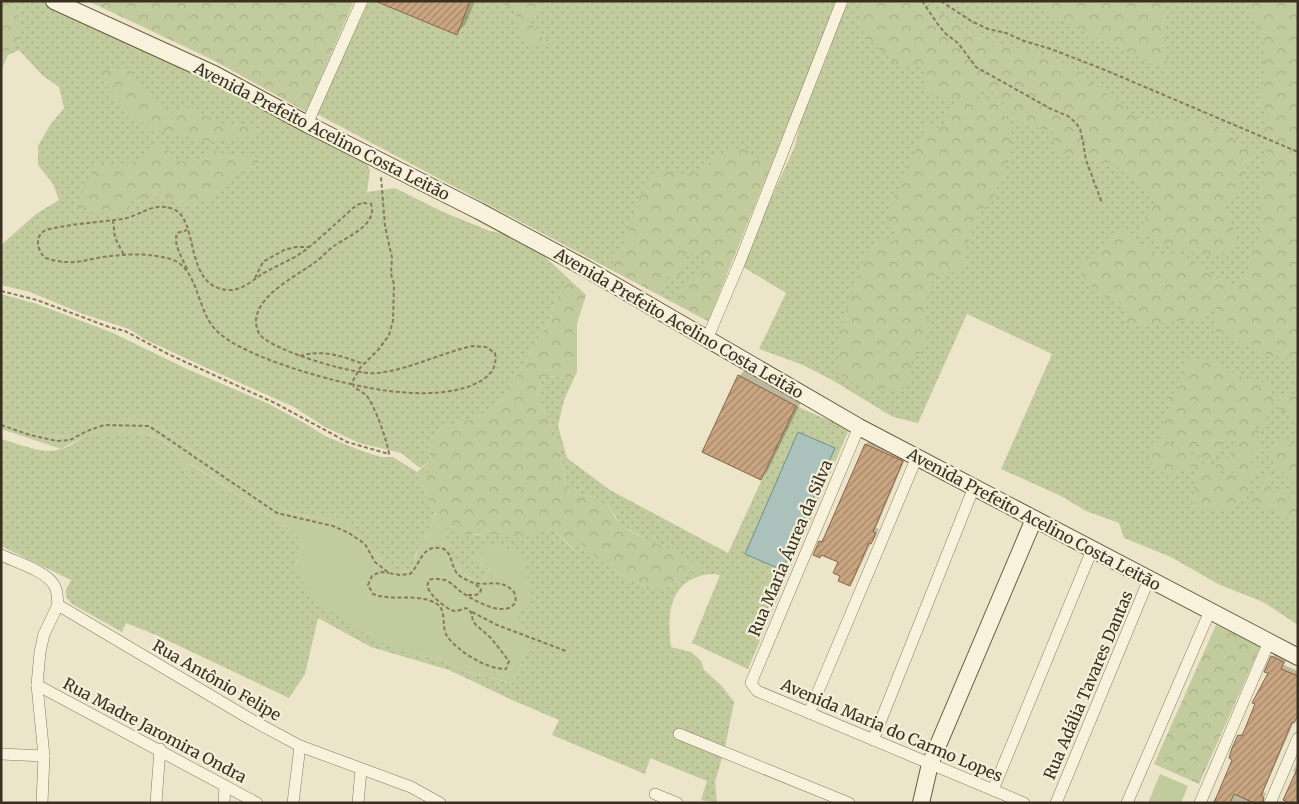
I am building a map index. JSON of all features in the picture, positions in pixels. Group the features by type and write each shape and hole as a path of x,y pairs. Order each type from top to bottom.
{"street":[{"name":"Avenida Prefeito Acelino Costa Leitão","path":"54,1 214,74 585,268 859,427 1298,657"},
{"path":"307,124 362,1"},
{"path":"707,339 739,264 842,1"},
{"name":"Rua Maria Áurea da Silva","path":"751,683 859,427"},
{"path":"810,713 917,457"},
{"path":"873,740 974,488"},
{"path":"921,803 930,764 1034,519"},
{"path":"993,790 1092,550"},
{"path":"1,555 41,573 49,579 57,592 58,605 44,634 40,652 37,685 44,756 42,803"},
{"name":"Rua Adália Tavares Dantas","path":"1056,803 1149,579"},
{"name":"Rua Antônio Felipe","path":"58,605 250,719 300,746 411,787 438,802"},
{"path":"1127,803 1210,611"},
{"path":"1200,803 1269,642"},
{"name":"Avenida Maria do Carmo Lopes","path":"751,683 757,691 1024,803"},
{"name":"Rua Madre Jaromira Ondra","path":"37,685 160,749 257,803"},
{"path":"679,734 849,803"},
{"path":"1270,803 1298,738"},
{"path":"293,803 300,746"},
{"path":"156,803 160,749"},
{"path":"1,754 44,756"},
{"path":"358,803 361,770"},
{"path":"224,803 225,786"},
{"path":"655,794 677,803"}],"path":[{"path":"922,1 939,26 958,43 976,67 1068,116 1076,123 1080,129 1086,160 1102,203"},
{"path":"941,1 971,21 988,29 1006,33 1024,42 1051,49 1105,70 1298,152"},
{"path":"351,384 357,371 380,349 388,336 393,320 394,284 391,274 392,258 385,226 380,161"},
{"path":"187,230 176,233 175,239 206,316 215,330 229,342 247,351 313,374 351,384 367,388 415,393 458,390 474,385 491,373 496,364 495,353 486,347 472,346 394,371 375,374 300,356 279,348 260,335 256,319 260,308 270,294 369,221 372,215 370,204 362,203 354,207 309,247 242,288 232,291 219,290 209,284 201,273 187,230 180,214 175,210 161,206 153,207 135,216 55,228 44,231 39,238 39,249 45,258 67,262 124,255 158,256 174,260 187,269"},
{"path":"113,220 115,238 124,255"},
{"path":"254,279 263,262 284,250 296,247 309,247"},
{"path":"1,291 37,300 109,327 125,331 168,354 277,404 347,442 389,454 386,440 372,405 366,395 351,384"},
{"path":"300,356 312,352 325,353 363,364"},
{"path":"1,425 30,435 57,440 70,440 104,425 149,426 277,514 333,526 349,533 365,544 376,562 390,573"},
{"path":"466,595 476,596 480,593 481,589 455,572 450,556 446,550 441,548 432,549 422,554 410,574 400,575 380,572 372,576 368,585 373,594 384,597 413,598 439,605 443,611 443,627 447,636 455,644 477,660 506,669 509,661 505,654 476,625 471,612"},
{"path":"475,584 503,583 514,592 515,605 502,610 492,608 466,595 446,581 434,578 429,580 428,590 450,610 456,611 466,608 497,626 566,651"}],"green space":[{"path":"1,1 48,1 362,155 370,170 367,192 395,188 443,212 490,231 517,236 531,241 570,280 557,297 549,321 501,402 476,418 441,428 430,440 429,462 420,468 401,453 359,443 325,427 294,407 144,339 129,329 83,314 30,292 1,285 1,245 36,214 59,200 53,184 38,165 38,146 50,125 64,108 59,87 42,75 19,50 8,55 1,70"},
{"path":"1,1 6,1 20,19 21,41 10,49 1,70"},
{"path":"88,1 354,1 306,112 215,61"},
{"path":"369,1 374,1 456,35 470,1 837,1 708,321 317,114"},
{"path":"499,1 543,1 531,22 540,37 560,45 535,47 519,33 516,12"},
{"path":"849,1 1298,1 1257,106 1271,111 1298,154 1298,625 1263,602 1218,584 1171,557 1124,538 1119,523 1086,511 1061,496 1001,469 1052,354 967,314 918,423 893,417 832,380 803,365 759,349 786,293 743,267 765,212 795,146 800,124"},
{"path":"859,1 926,1 949,19 990,42 1033,51 1075,68 1139,120 1204,119 1253,152 1241,184 1225,208 1239,246 1212,257 1165,246 1137,231 1157,202 1112,163 1075,158 1055,150 1053,131 1024,125 988,88 972,98 999,103 1012,134 1011,156 991,203 979,214 968,242 962,271 935,275 928,292 926,312 929,333 921,352 911,357 911,378 899,393 884,388 865,392 838,371 838,337 863,262 883,238 895,245 895,228 887,227 892,200 906,175 926,126 940,128 954,107 970,98 945,98 926,90 924,66 899,67 863,34"},
{"path":"1033,1 1162,1 1168,71 1055,18"},
{"path":"1248,1 1298,1 1298,358 1271,357 1213,330 1217,309 1205,312 1197,319 1138,326 1125,321 1126,309 1117,308 1112,299 1093,292 1091,282 1081,275 1082,261 1095,260 1111,234 1118,229 1162,256 1176,255 1191,259 1202,271 1229,283 1229,294 1243,276 1249,273 1252,265 1251,250 1258,241 1259,201 1267,157 1263,127 1270,111 1257,107 1263,86 1264,46"},
{"path":"129,68 135,82 171,113 185,107 220,123 258,128 255,137 229,138 218,143 149,129 120,103 98,74 105,69"},
{"path":"152,143 172,152 177,161 196,162 212,150 234,156 261,158 250,173 234,171 230,180 221,191 190,208 169,197 133,198 129,210 112,213 74,211 99,161 118,167 147,157"},
{"path":"744,148 770,167 708,321 669,300 702,273 709,258 689,252 679,278 668,276 660,295 610,269 626,238 640,197 659,170 683,174 702,172 720,151"},
{"path":"570,280 586,295 577,323 577,372 574,378 543,376 537,395 557,439 567,491 605,500 623,526 683,556 701,569 682,575 666,588 652,588 622,575 594,556 580,542 575,550 551,528 522,538 491,534 456,533 442,523 437,516 427,498 417,472 429,462 430,440 441,428 476,418 501,402 549,321 557,297"},
{"path":"1,294 37,304 113,333 187,369 269,404 325,436 381,457 393,457 417,472 435,514 426,537 417,551 412,567 408,572 389,569 375,552 335,517 315,517 278,510 254,495 164,430 135,417 115,420 68,436 39,435 1,422"},
{"path":"1187,358 1210,361 1247,380 1267,384 1271,388 1272,393 1277,397 1282,394 1298,397 1298,421 1276,406 1277,398 1271,405 1263,425 1257,424 1255,426 1259,432 1256,443 1264,449 1263,452 1250,453 1249,460 1258,468 1256,474 1248,477 1251,484 1241,503 1224,511 1195,508 1191,500 1194,491 1194,465 1174,473 1153,469 1150,454 1152,443 1165,438 1174,446 1186,449 1192,456 1190,463 1197,457 1204,466 1212,465 1220,480 1224,480 1226,472 1235,473 1239,478 1239,482 1242,478 1247,477 1233,471 1218,470 1215,462 1229,456 1234,448 1235,443 1226,438 1219,452 1209,458 1196,454 1173,440 1161,436 1170,407 1166,404 1168,397 1178,391 1183,373 1189,374 1185,362"},
{"path":"543,376 574,378 564,400 558,426 567,458 610,490 728,553 796,406 849,429 748,669 692,643 720,575 708,574 697,577 687,582 675,597 670,616 671,647 691,652 701,661 704,670 721,685 734,702 725,748 715,782 717,803 701,800 707,781 650,758 645,774 552,735 559,720 449,670 371,647 318,618 305,674 289,698 156,635 126,623 122,632 72,604 66,597 66,590 71,580 1,546 1,439 46,451 65,448 85,437 96,435 112,433 146,434 165,442 171,447 184,466 189,479 190,464 285,525 303,542 295,566 415,654 438,659 460,670 512,683 519,670 524,652 532,652 516,622 524,573 512,550 488,545 481,557 470,556 489,569 483,582 472,579 464,574 454,560 450,552 443,523 454,532 478,535 486,533 520,538 551,528 574,550 580,541 612,569 652,588 666,588 682,575 649,541 621,525 605,500 567,491 557,439 537,395"},
{"path":"135,417 164,430 254,495 278,510 315,517 335,517 347,521 366,540 389,568 408,572 417,551 426,537 435,514 443,523 454,561 462,572 475,580 483,582 489,569 481,563 473,562 470,555 481,556 483,547 488,545 512,550 526,559 524,573 529,580 532,594 531,608 519,610 516,622 523,628 533,652 524,652 519,670 512,683 460,670 438,659 386,645 347,623 319,602 300,580 295,566 303,542 285,525 191,464 189,481 177,455 167,444 155,436 132,433 96,435 82,438 61,449 1,429 1,422 39,435 68,436 104,421"},
{"path":"1279,438 1292,444 1295,449 1298,449 1298,486 1287,478 1289,470 1281,473 1275,472 1271,453"},
{"path":"1266,470 1270,470 1273,477 1270,485 1272,492 1283,490 1291,501 1292,496 1298,493 1298,522 1264,507 1248,506 1247,501 1261,487"},
{"path":"1216,625 1261,645 1199,784 1154,764"},
{"path":"1160,774 1188,786 1181,803 1148,803"}],"water":[{"path":"798,432 835,448 782,570 745,554"}],"building":[{"path":"375,1 470,1 457,35"},
{"path":"738,375 796,406 761,480 702,452"},
{"path":"865,444 903,461 873,532 876,533 871,544 869,543 850,586 838,581 840,576 833,573 838,562 821,555 820,558 813,555 819,541 822,542"},
{"path":"1271,656 1284,662 1281,669 1298,676 1298,715 1294,723 1292,722 1261,796 1264,798 1263,803 1254,803 1234,794 1230,803 1214,803 1232,760 1229,758 1232,748 1238,735 1242,736 1255,704 1252,703 1268,673 1264,672"},
{"path":"1298,767 1298,803 1290,803 1283,800"}]}
